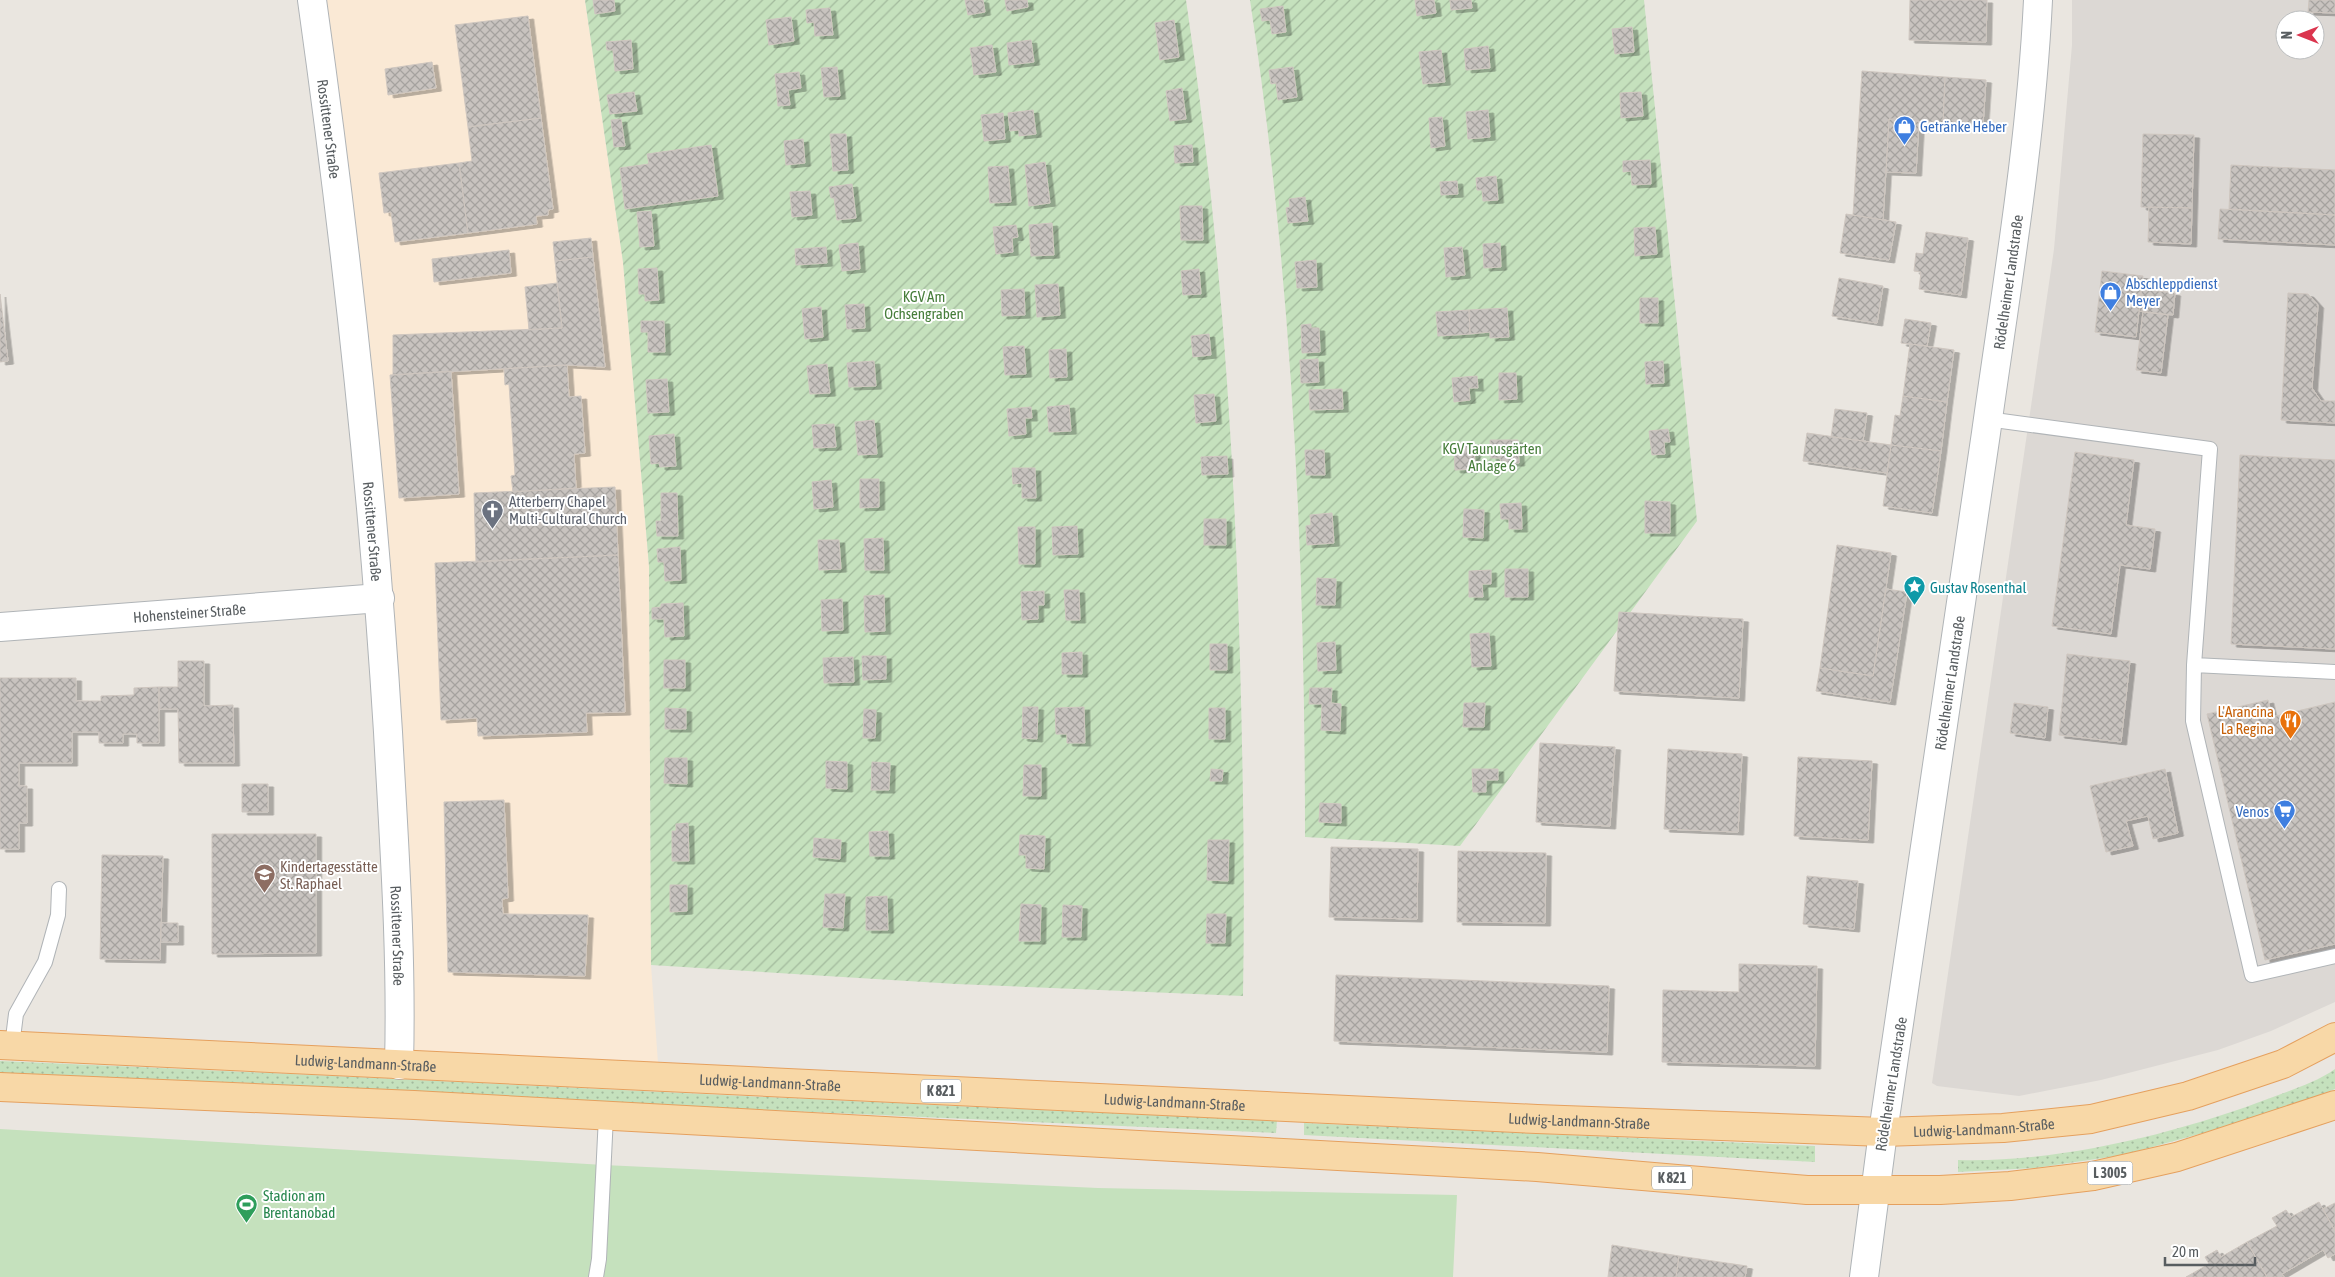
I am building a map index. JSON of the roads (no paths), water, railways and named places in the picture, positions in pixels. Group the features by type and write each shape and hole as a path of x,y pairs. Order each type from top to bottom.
{"main road":[{"name":"Ludwig-Landmann-Straße","path":"6,1045 1537,1119 1883,1132 2003,1128 2091,1119 2197,1093 2283,1064 2335,1037"},
{"name":"K 821","path":"0,1087 405,1105 1537,1167 1807,1190 1876,1189"},
{"name":"L 3005","path":"1876,1189 1940,1190 2010,1186 2094,1176 2177,1157 2335,1105"}],"street":[{"name":"Rossittener Straße","path":"312,0 335,162 380,598 392,809 400,1017 399,1065"},
{"name":"Rödelheimer Landstraße","path":"1864,1277 1883,1132 2015,229 2036,53 2038,0"},
{"name":"Hohensteiner Straße","path":"0,627 380,598"}],"lane":[{"path":"1988,419 2210,449 2194,665 2193,721 2252,975 2335,956"},
{"path":"2194,665 2335,672"},
{"path":"6,1045 16,1014 45,962 58,915 59,889"},
{"path":"596,1277 599,1260 606,1116"}],"place":[{"name":"Getränke Heber","path":"1904,145"},
{"name":"Abschleppdienst Meyer","path":"2110,311"},
{"name":"Atterberry Chapel Multi-Cultural Church","path":"493,529"},
{"name":"Gustav Rosenthal","path":"1914,606"},
{"name":"L'Arancina La Regina","path":"2290,739"},
{"name":"Venos","path":"2285,830"},
{"name":"Kindertagesstätte St. Raphael","path":"264,894"},
{"name":"Stadion am Brentanobad","path":"247,1223"}],"park label":[{"name":"KGV Am Ochsengraben","path":"924,304"},
{"name":"KGV Taunusgärten Anlage 6","path":"1492,456"}]}
